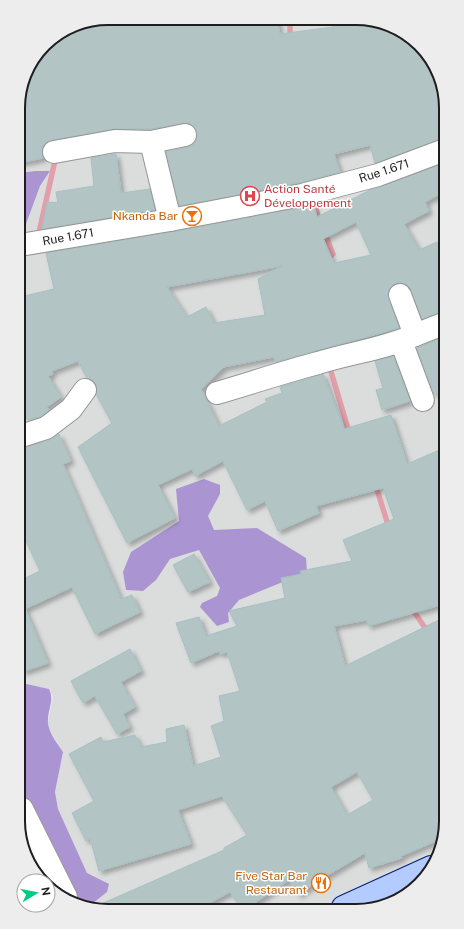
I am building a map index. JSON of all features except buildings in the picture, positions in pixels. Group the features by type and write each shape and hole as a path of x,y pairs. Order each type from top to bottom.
{"street":[{"path":"54,152 115,141 151,142 185,135"},
{"path":"151,142 170,220"},
{"name":"Rue 1.671","path":"25,244 170,220 302,195 378,175 439,152"},
{"path":"400,295 408,338 423,400"},
{"path":"217,393 318,362 360,353 408,338 439,326"},
{"path":"25,434 46,428 71,409 85,390"},
{"path":"25,815 63,891"},
{"path":"350,904 423,871"}],"shaded area":[{"path":"108,25 367,26 383,29 402,39 411,46 425,62 435,81 439,108 439,827 435,848 422,872 407,887 383,900 356,904 108,904 94,902 107,892 87,873 58,809 55,792 63,752 50,731 48,722 53,696 49,689 25,684 25,225 40,186 50,171 25,172 25,102 29,81 42,57 53,46 76,31 86,28"},
{"path":"50,171 40,186 25,225 25,172"},
{"path":"204,479 220,485 220,494 208,516 214,530 257,528 306,558 307,572 239,600 228,613 229,622 217,626 200,607 202,603 217,596 220,588 199,550 170,559 156,580 143,591 126,590 123,572 131,552 179,521 176,489"},
{"path":"25,684 49,689 51,693 48,723 54,738 63,752 55,792 58,809 87,873 109,884 107,892 94,902 76,898 56,886 56,873 43,873 31,853 25,821"}],"waterway":[{"path":"290,25 290,39"},
{"path":"38,237 56,156"},
{"path":"313,197 320,224"},
{"path":"324,231 333,254 326,259"},
{"path":"329,365 350,435"},
{"path":"375,483 389,528"},
{"path":"410,606 428,632"}],"place":[{"name":"Action Santé Développement","path":"250,196"},
{"name":"Nkanda Bar","path":"192,216"},
{"name":"Five Star Bar Restaurant","path":"321,883"}]}
